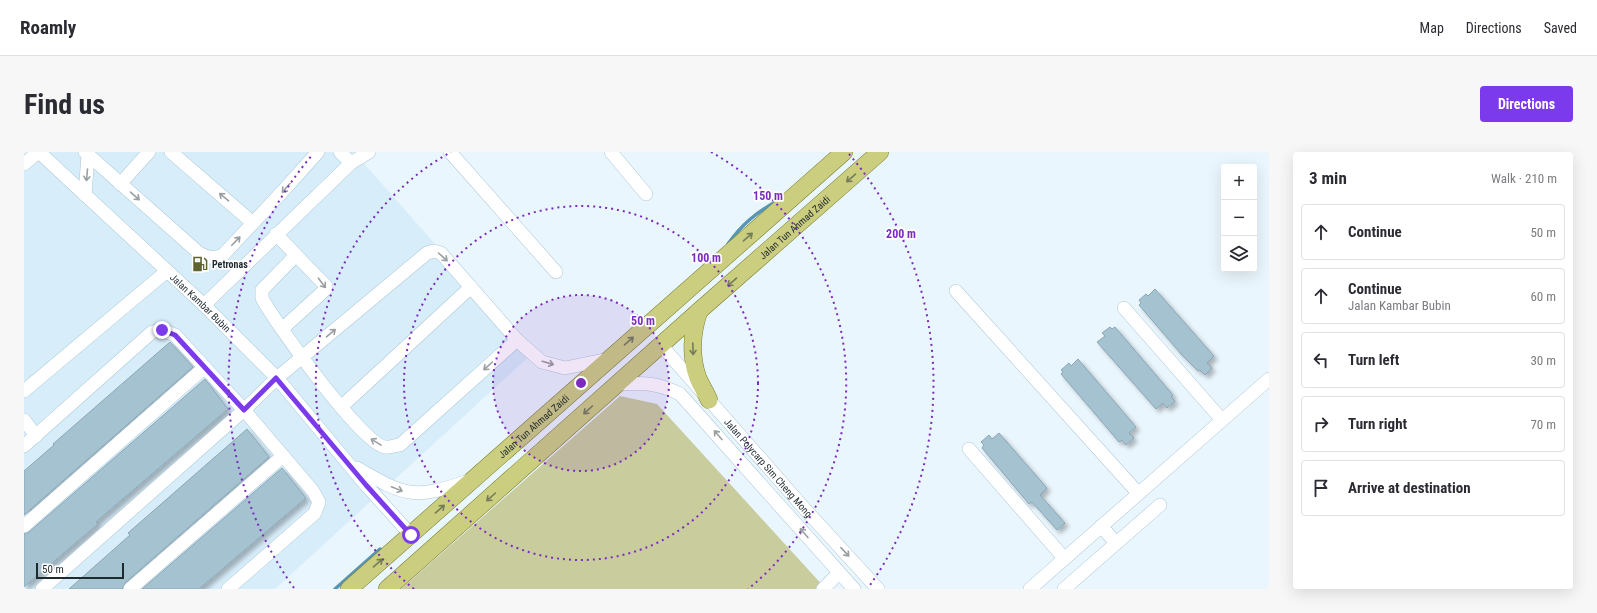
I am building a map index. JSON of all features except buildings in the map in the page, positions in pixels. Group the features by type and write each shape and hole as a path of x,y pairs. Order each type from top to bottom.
{"main road":[{"name":"Jalan Tun Ahmad Zaidi","path":"349,589 844,152"},
{"name":"Jalan Tun Ahmad Zaidi","path":"387,589 880,152"},
{"path":"699,311 693,336 693,354 698,377 709,400"}],"street":[{"path":"24,164 39,152"},
{"name":"Jalan Kambar Bubin","path":"39,152 204,304 276,378 411,535"},
{"path":"120,184 150,152"},
{"path":"340,152 351,163"},
{"path":"204,304 351,163 369,152"},
{"path":"450,152 556,272"},
{"path":"611,152 646,194"},
{"path":"85,195 86,154"},
{"path":"86,154 199,253 208,258 214,258 223,254 282,192 314,154"},
{"path":"179,155 253,222"},
{"path":"276,234 326,286 326,289 282,329"},
{"path":"42,589 244,410 276,378 427,253 434,251 441,253 517,340 542,362 565,368 609,359"},
{"path":"296,255 262,290 262,298 301,358 341,407 371,440 385,447 400,445 517,340"},
{"path":"24,391 167,271"},
{"path":"341,407 471,287"},
{"path":"956,291 1138,493"},
{"path":"1124,308 1222,420"},
{"path":"24,446 152,332 162,330 175,335 244,410 313,491 319,502 315,513 228,589"},
{"name":"Jalan Polycarp Sim Cheng Mong","path":"661,345 803,507 878,589"},
{"path":"24,526 205,367"},
{"path":"1030,589 1269,379"},
{"name":"Jalan Polycarp Sim Cheng Mong","path":"617,384 648,382 680,394 854,589"},
{"path":"24,420 36,436"},
{"path":"969,449 1064,558"},
{"path":"130,589 283,456"},
{"path":"350,465 382,483 408,493 424,493 449,488 475,479"},
{"path":"1064,589 1160,505"},
{"path":"803,507 830,549 837,563 839,573 823,589"},
{"path":"1101,526 1116,544"}],"shaded area":[{"path":"24,152 354,152 532,354 275,589 24,589"}],"green space":[{"path":"620,396 657,404 826,589 401,589"}],"waterway":[{"path":"728,244 750,220 762,210 777,201"},
{"path":"335,589 380,549"}],"place":[{"name":"Petronas","path":"200,264"}],"route":[{"path":"162,330 175,335 244,410 276,378 366,485 411,535"}]}
